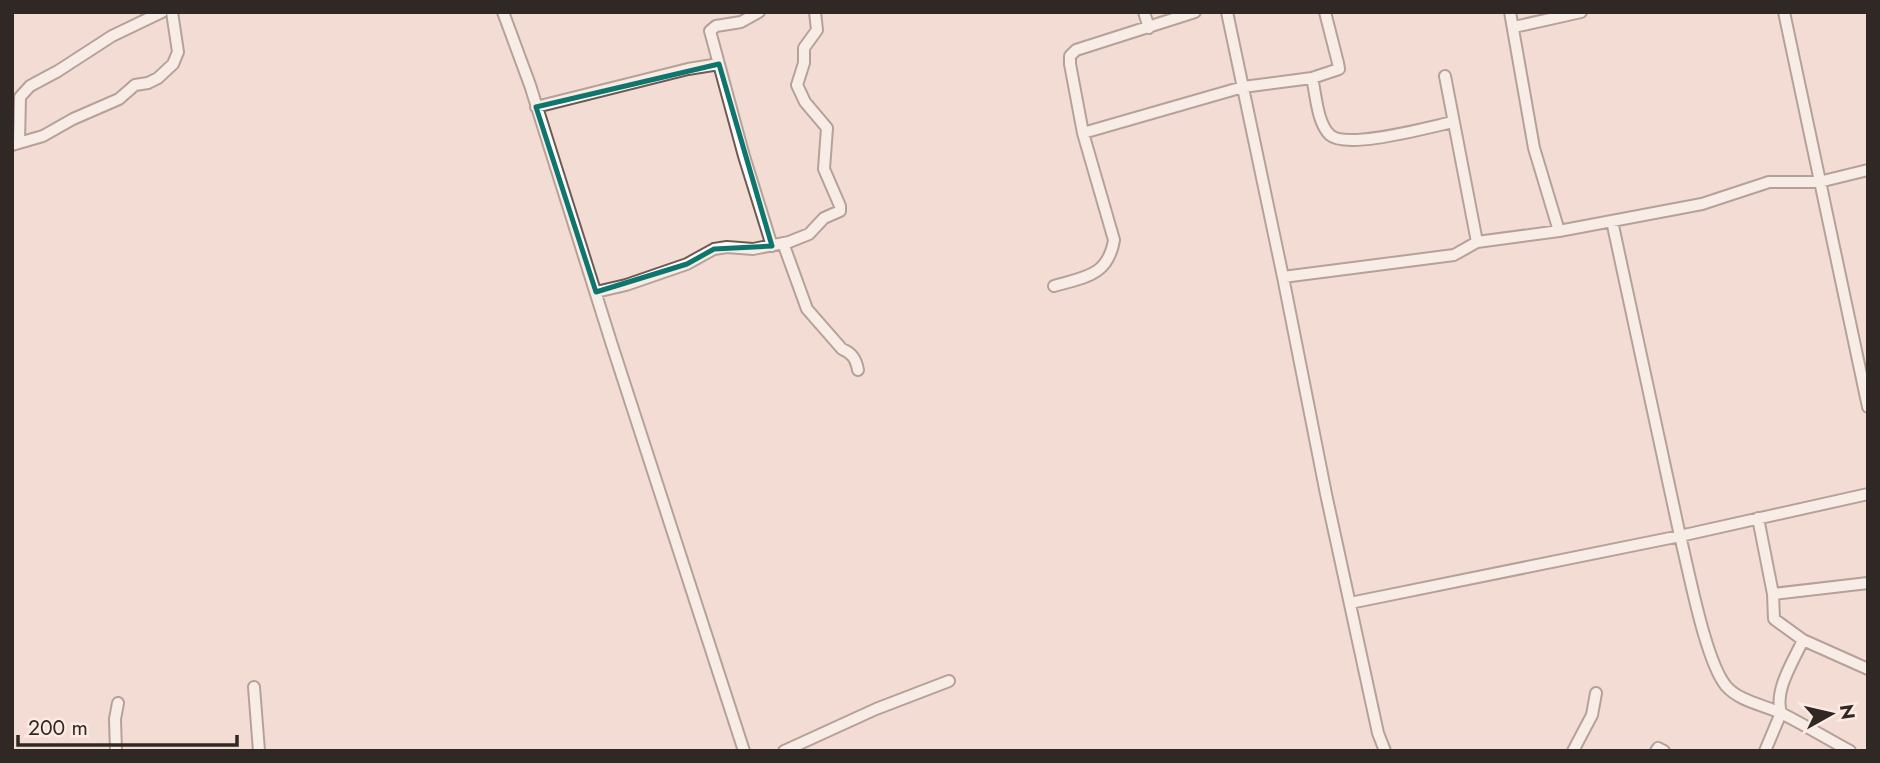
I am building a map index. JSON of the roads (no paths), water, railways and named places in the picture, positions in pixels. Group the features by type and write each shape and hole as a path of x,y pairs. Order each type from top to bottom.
{"street":[{"path":"162,12 112,36 30,86 20,97 16,143 43,136 73,119 119,99 135,85 158,78 173,64 178,52 173,12"},
{"path":"503,12 530,85 744,751"},
{"path":"760,12 740,22 716,26 710,31 719,64 777,245 807,309 842,349 850,352 857,361 858,370"},
{"path":"596,292 626,285 687,264 714,249 753,249 777,245 809,234 824,218 840,211 824,169 827,128 805,102 797,86 804,63 804,48 817,30 815,12"},
{"path":"1144,12 1149,28"},
{"path":"1054,286 1096,273 1111,256 1114,240 1083,133 1070,55 1076,50 1195,12"},
{"path":"1227,12 1350,603 1384,751"},
{"path":"1083,133 1243,88 1312,78 1339,69 1325,12"},
{"path":"1510,12 1534,148 1559,231"},
{"path":"1514,27 1581,12"},
{"path":"1784,12 1868,407"},
{"path":"536,107 688,69 719,64"},
{"path":"1445,76 1477,242"},
{"path":"1312,78 1323,125 1330,135 1339,140 1380,137 1453,122"},
{"path":"1283,278 1454,255 1477,242 1559,231 1702,204 1769,182 1819,182 1868,170"},
{"path":"1612,221 1680,536 1705,636 1717,671 1727,687 1743,699 1781,713 1850,751"},
{"path":"1350,603 1680,536 1868,494"},
{"path":"1758,518 1773,594 1774,619 1803,640 1868,670"},
{"path":"1773,594 1868,583"},
{"path":"1765,751 1781,713 1778,703 1780,692 1803,640"},
{"path":"784,751 876,709 949,681"},
{"path":"254,687 259,751"},
{"path":"1573,751 1592,715 1596,693"},
{"path":"116,751 115,719 118,703"},
{"path":"1656,751 1658,748 1664,751"}]}
